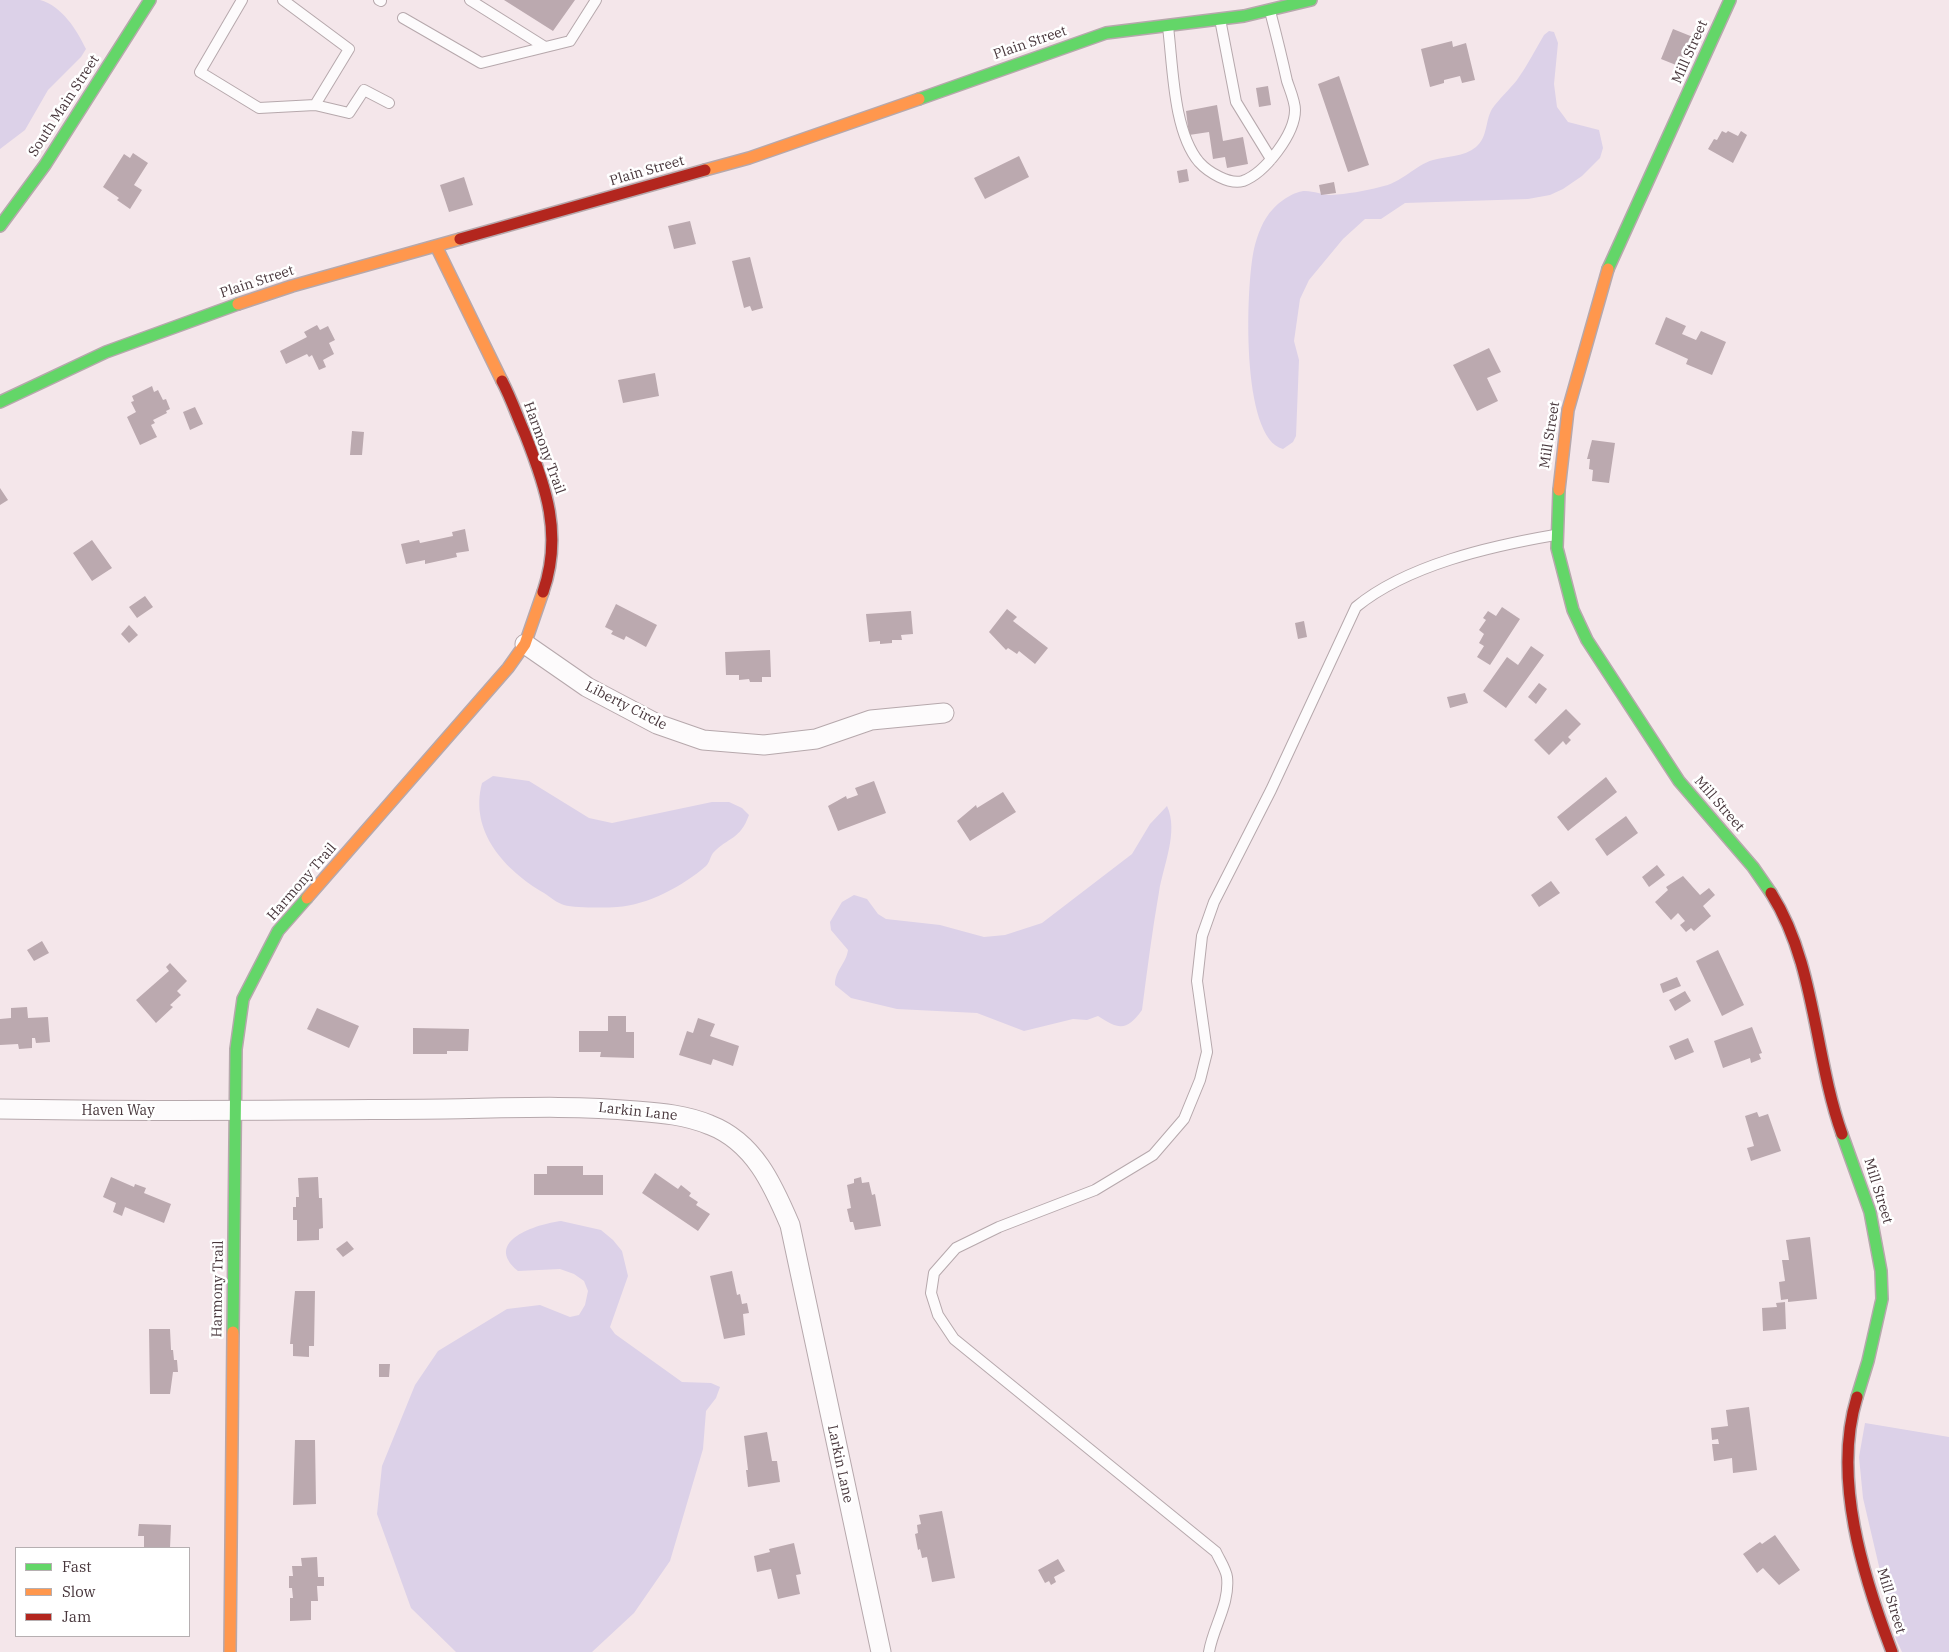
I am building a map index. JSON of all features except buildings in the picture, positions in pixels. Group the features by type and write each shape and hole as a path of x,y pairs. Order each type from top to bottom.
{"street":[{"name":"South Main Street","path":"0,226 45,165 150,0"},
{"name":"Plain Street","path":"0,402 62,370 238,303 292,286 749,158 1106,33 1220,19 1311,0"},
{"name":"Mill Street","path":"1730,0 1607,271 1568,410 1561,460 1556,535 1557,548 1573,610 1587,640 1679,781 1753,867 1772,895 1786,920 1805,978 1831,1103 1870,1212 1881,1271 1882,1299 1870,1352 1854,1406 1846,1458 1851,1505 1865,1568 1878,1615 1892,1652"},
{"name":"Harmony Trail","path":"230,1652 236,1049 243,999 278,931 476,707 525,644 551,569 552,536 549,501 539,469 506,388 436,246"},
{"name":"Liberty Circle","path":"525,644 586,687 657,724 703,740 764,745 816,739 871,720 944,713"},
{"name":"Larkin Lane","path":"235,1111 601,1107 676,1114 712,1125 738,1142 762,1167 790,1225 881,1652"},
{"name":"Haven Way","path":"0,1109 235,1111"}],"lane":[{"path":"242,0 200,72 259,108 314,105 349,113 364,90 389,103"},
{"path":"283,0 349,49 314,105"},
{"path":"470,0 545,47"},
{"path":"403,18 481,64 570,41 596,0"},
{"path":"1168,25 1183,129 1200,163 1218,177 1232,182 1243,181 1271,159 1283,144 1295,111 1270,10"},
{"path":"1220,19 1236,102 1271,159"},
{"path":"1208,1652 1211,1640 1223,1613 1227,1576 1216,1552 954,1339 938,1315 931,1293 934,1273 956,1248 999,1227 1095,1190 1153,1155 1184,1119 1200,1080 1207,1052 1197,981 1202,936 1214,902 1271,790 1356,608 1371,594 1443,562 1513,542 1556,535"}],"shaded area":[{"path":"0,0 40,0 48,3 68,20 86,49 81,57 48,90 25,130 0,149"},
{"path":"1549,31 1554,32 1558,43 1554,84 1557,107 1568,122 1599,130 1603,148 1600,158 1582,176 1550,195 1528,199 1405,203 1381,219 1365,219 1343,239 1309,280 1300,299 1294,341 1299,360 1296,436 1293,442 1283,449 1269,439 1259,418 1249,358 1248,325 1251,267 1257,239 1266,218 1280,203 1301,191 1331,195 1388,185 1426,162 1461,154 1476,147 1483,139 1492,109 1517,80 1544,35"},
{"path":"493,776 529,781 589,818 612,823 712,802 729,802 742,808 749,815 738,834 713,853 706,866 676,887 641,903 598,908 569,906 561,904 530,884 504,861 494,848 481,818 479,801 482,783"},
{"path":"1167,806 1170,816 1171,838 1156,907 1142,1010 1127,1025 1117,1026 1098,1016 1087,1020 1073,1019 1024,1031 977,1013 897,1009 851,998 835,985 835,980 848,950 831,930 830,922 842,902 854,895 867,899 878,914 886,919 940,925 984,937 1005,935 1042,923 1132,854 1150,824"},
{"path":"561,1221 601,1230 622,1251 628,1276 610,1327 615,1334 682,1382 711,1383 720,1387 716,1398 706,1411 703,1449 670,1561 634,1613 592,1652 456,1652 411,1608 377,1514 382,1466 415,1385 438,1351 507,1309 540,1305 570,1317 579,1315 585,1305 588,1291 584,1281 574,1274 560,1269 518,1271 509,1260 506,1251 509,1243 527,1230"},
{"path":"1865,1423 1949,1437 1949,1652 1902,1652 1896,1639 1863,1498 1859,1457"}],"traffic: fast":[{"path":"0,226 45,165 150,0"},
{"path":"919,99 1106,33 1244,16 1311,0"},
{"path":"1608,269 1730,0"},
{"path":"0,402 106,352 238,304"},
{"path":"1559,490 1557,548 1573,610 1587,640 1679,781 1753,867 1771,893"},
{"path":"233,1332 236,1049 243,999 278,931 307,898"},
{"path":"1842,1134 1870,1212 1881,1271 1882,1299 1868,1361 1857,1397"}],"traffic: slow":[{"path":"705,170 749,158 919,99"},
{"path":"238,304 292,286 460,239"},
{"path":"436,246 502,381"},
{"path":"1559,490 1568,410 1608,269"},
{"path":"307,898 508,668 525,644 543,592"},
{"path":"230,1652 233,1332"}],"traffic: jam":[{"path":"460,239 705,170"},
{"path":"502,381 533,454 549,512 552,531 552,551 543,592"},
{"path":"1771,893 1786,921 1806,980 1825,1073 1842,1134"},
{"path":"1857,1397 1850,1428 1848,1460 1849,1493 1862,1559 1881,1623 1892,1652"}]}
